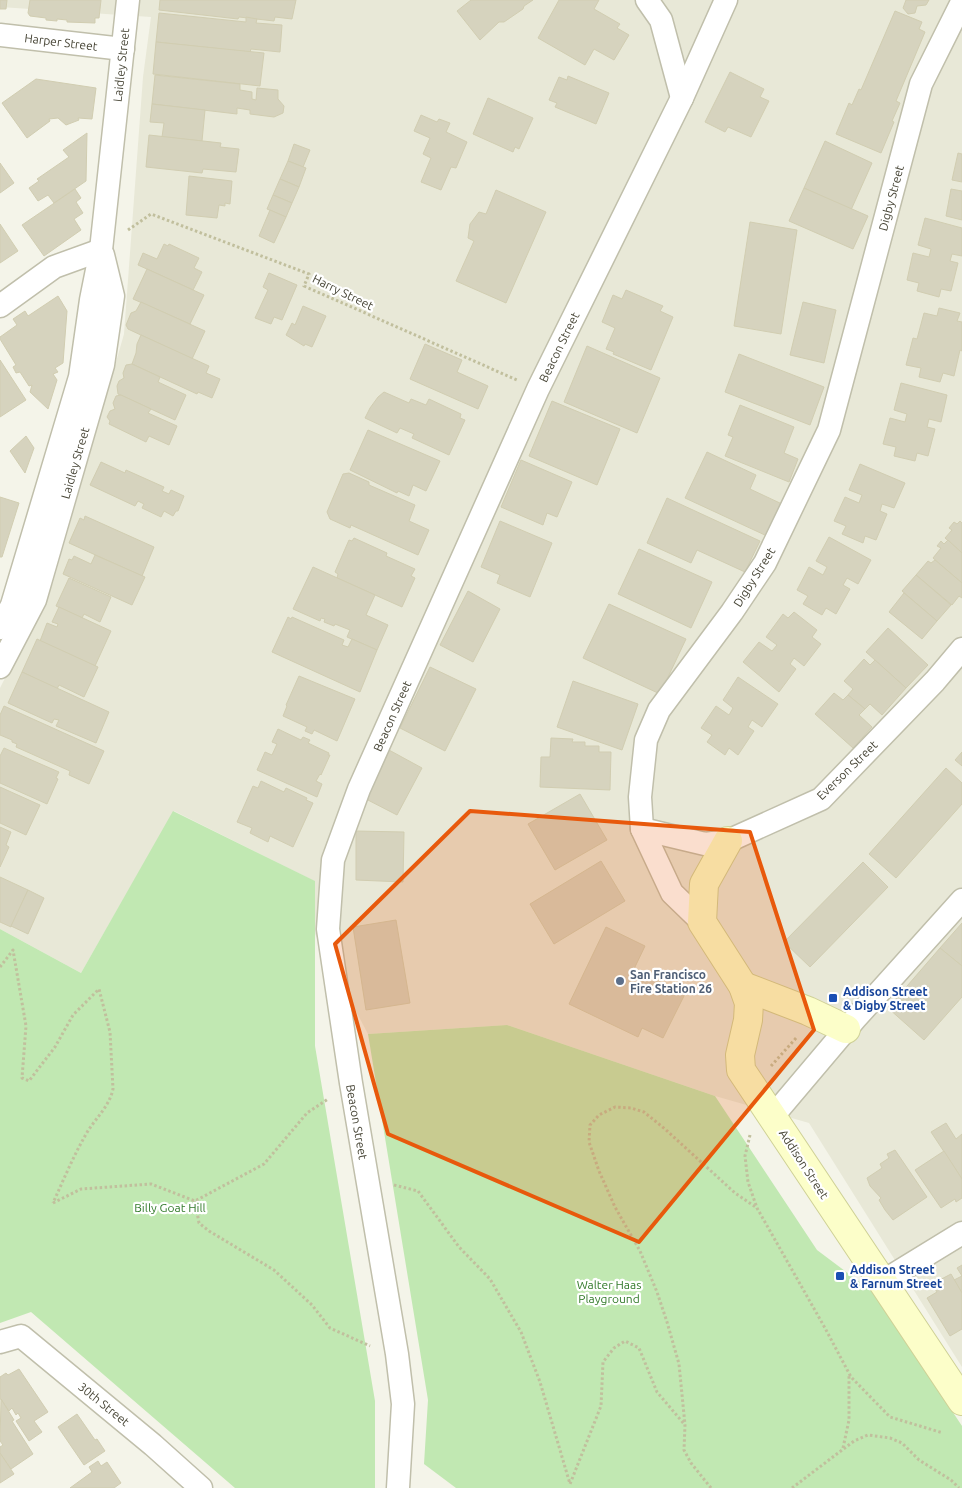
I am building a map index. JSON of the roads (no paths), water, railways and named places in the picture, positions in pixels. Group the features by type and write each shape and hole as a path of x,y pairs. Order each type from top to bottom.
{"street":[{"name":"Laidley Street","path":"0,628 12,605 80,377 91,300 101,250 128,0"},
{"path":"647,0 661,20 682,98"},
{"name":"Beacon Street","path":"398,1488 403,1404 397,1354 351,1083 328,929 333,860 359,788 538,389 682,98 726,0"},
{"name":"Digby Street","path":"773,1116 741,1070 740,1055 748,1020 749,1003 743,986 702,922 672,893 642,829 640,797 646,740 659,710 732,612 765,563 829,430 921,84 962,2"},
{"name":"Harper Street","path":"0,35 123,49"},
{"name":"Laidley Street","path":"0,668 35,600 103,365 113,296 101,250"},
{"path":"0,306 54,267 101,250"},
{"name":"Everson Street","path":"642,829 705,844 728,841 821,799 935,682 962,649"},
{"path":"702,922 704,884 728,841"},
{"name":"Addison Street","path":"962,900 846,1029 773,1116 962,1401"},
{"path":"743,986 808,1011 846,1029"},
{"path":"882,1282 962,1233"},
{"name":"30th Street","path":"0,1342 20,1336 154,1444 201,1488"}],"place":[{"name":"San Francisco Fire Station 26","path":"620,981"},
{"name":"Addison Street & Digby Street","path":"833,998"},
{"name":"Addison Street & Farnum Street","path":"840,1276"}],"park label":[{"name":"Billy Goat Hill","path":"170,1207"},
{"name":"Walter Haas Playground","path":"609,1291"}]}
